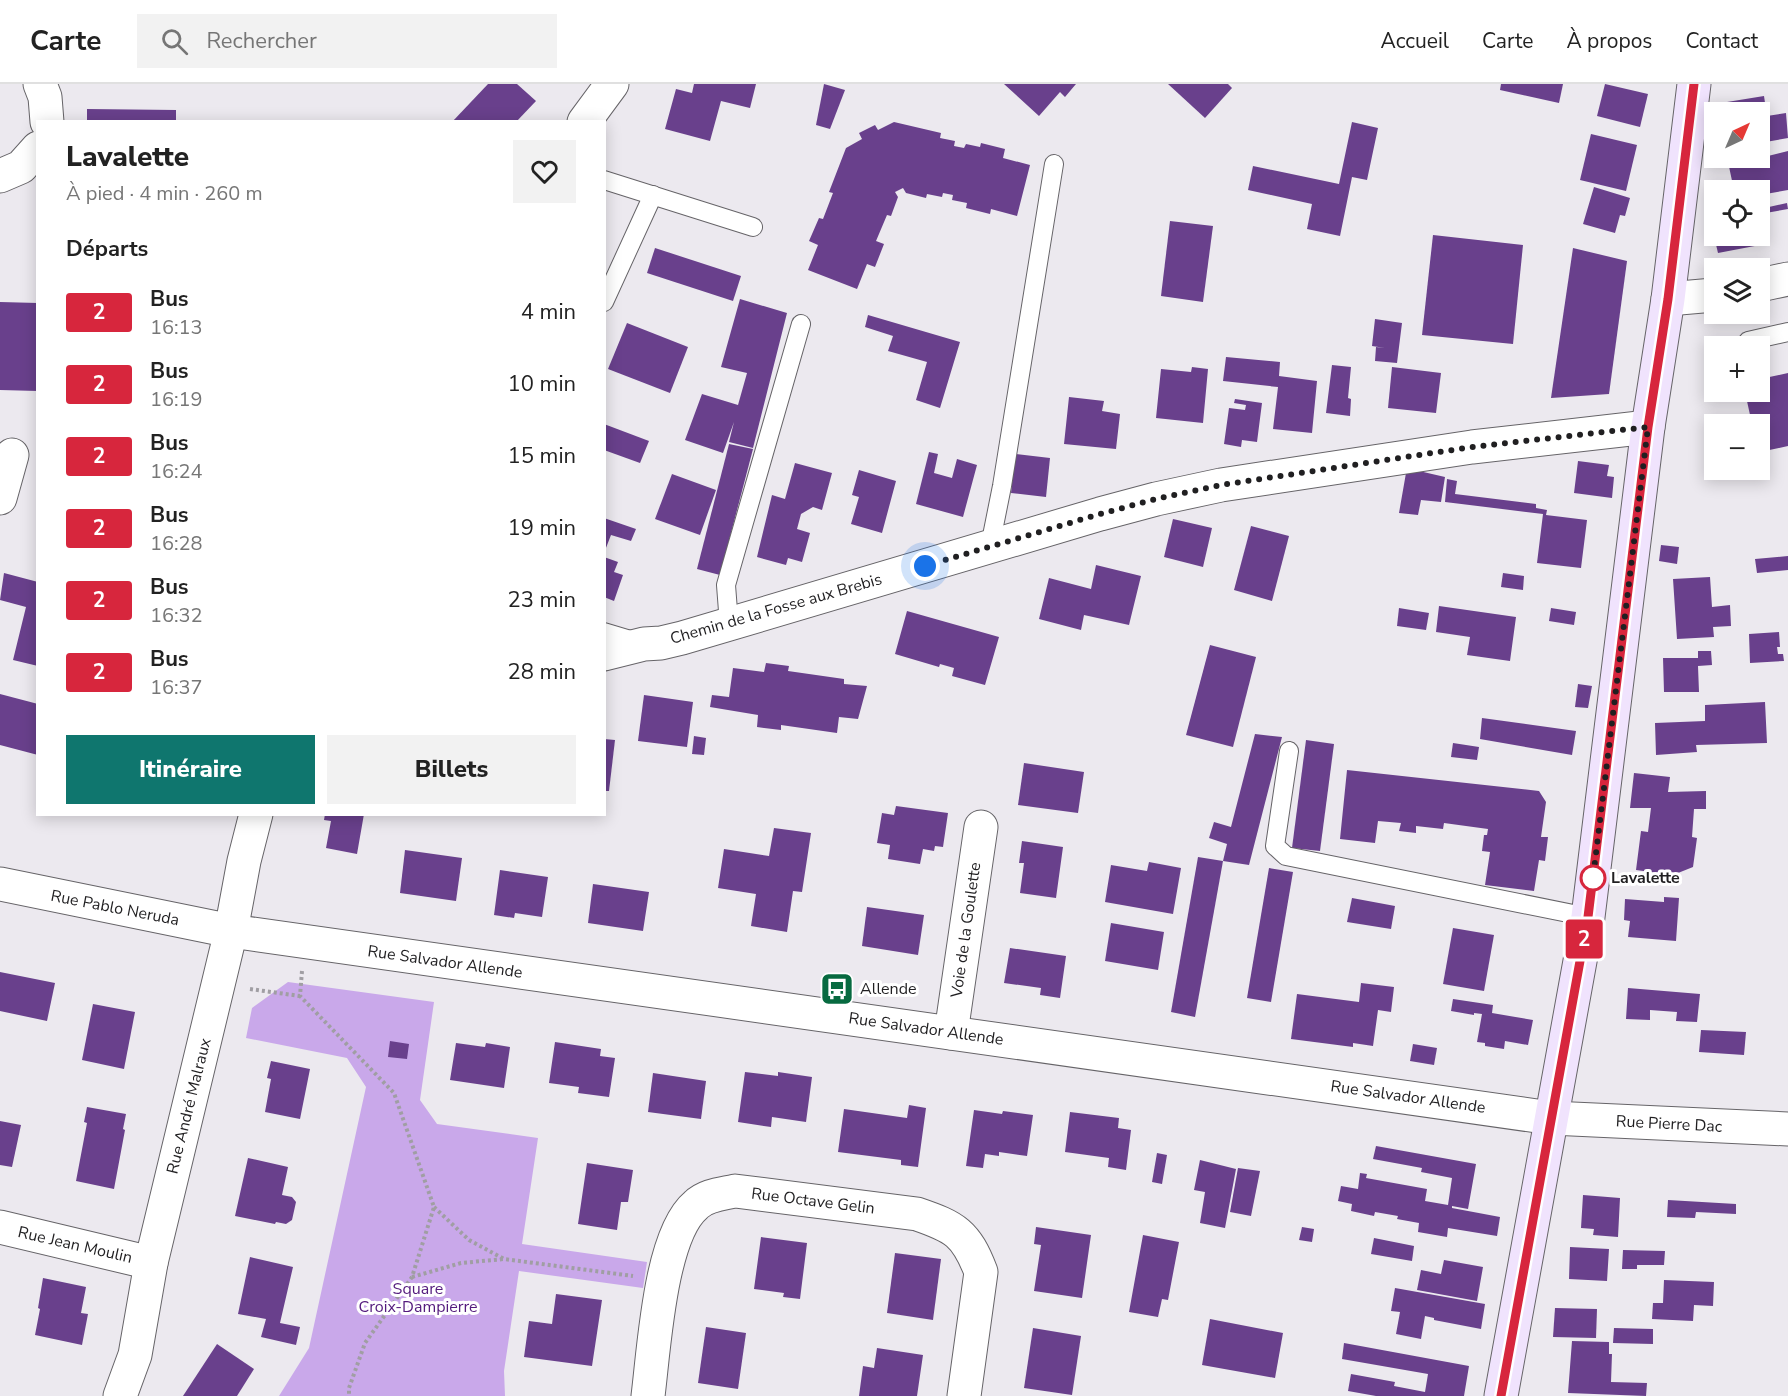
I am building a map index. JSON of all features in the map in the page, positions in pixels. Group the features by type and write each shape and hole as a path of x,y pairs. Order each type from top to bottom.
{"street":[{"path":"40,84 45,96 47,120"},
{"path":"585,120 612,84"},
{"path":"1501,1396 1588,917 1648,427 1668,299 1694,84"},
{"path":"0,176 21,167 36,150"},
{"path":"1770,283 1788,279"},
{"path":"1668,299 1704,296"},
{"name":"Chemin de la Fosse aux Brebis","path":"606,654 672,640 1144,502 1221,485 1472,447 1648,427"},
{"path":"0,498 17,456"},
{"name":"Rue André Malraux","path":"120,1396 135,1355 151,1263 231,931 244,861 255,816"},
{"name":"Voie de la Goulette","path":"951,1033 981,827"},
{"name":"Rue Pablo Neruda","path":"0,885 231,931"},
{"name":"Rue Salvador Allende","path":"231,931 1551,1118"},
{"name":"Rue Pierre Dac","path":"1551,1118 1788,1130"},
{"name":"Rue Octave Gelin","path":"648,1396 664,1281 671,1246 681,1221 696,1204 711,1196 735,1191 917,1214 944,1223 962,1234 974,1253 981,1272 964,1396"},
{"name":"Rue Jean Moulin","path":"0,1227 151,1263"}],"lane":[{"path":"990,546 1004,474 1054,164"},
{"path":"606,182 753,227"},
{"path":"606,298 653,195"},
{"path":"729,624 726,585 801,324"},
{"path":"1770,336 1788,332"},
{"name":"Chemin de la Fosse aux Brebis","path":"606,633 644,644"},
{"path":"1288,751 1275,846 1286,856 1588,917"}],"path":[{"path":"300,996 306,942"},
{"path":"218,985 300,996 394,1093 434,1208 469,1240 504,1259"},
{"path":"349,1396 349,1388 365,1342 412,1277 434,1208"},
{"path":"412,1277 461,1263 504,1259 664,1281"}],"green space":[{"name":"Square Croix-Dampierre","path":"288,982 434,1002 420,1100 437,1124 538,1138 522,1244 647,1262 643,1288 519,1271 504,1371 505,1396 279,1396 309,1348 366,1087 347,1058 246,1038 252,1008"}],"building":[{"path":"488,84 517,84 536,101 518,120 454,120"},
{"path":"694,84 756,84 750,108 721,101 710,141 665,129 676,89 692,93"},
{"path":"824,84 845,90 830,129 816,125"},
{"path":"1004,84 1076,84 1065,97 1060,92 1039,116"},
{"path":"1168,84 1228,84 1232,88 1205,118"},
{"path":"1501,84 1563,84 1559,103 1500,90"},
{"path":"1605,84 1648,94 1640,127 1597,116"},
{"path":"1764,96 1765,102 1727,102"},
{"path":"87,109 176,110 176,120 87,120"},
{"path":"1786,113 1788,138 1770,141 1770,116"},
{"path":"894,122 941,133 940,138 955,141 954,146 964,148 966,144 980,147 981,143 1005,149 1003,158 1030,165 1017,216 991,209 990,214 966,208 967,203 952,200 953,195 943,193 942,197 927,194 926,198 906,193 903,188 895,192 898,197 891,216 887,215 876,241 884,244 875,267 867,264 857,289 808,270 818,245 809,241 819,218 823,219 833,193 829,192 846,148 862,139 859,133 875,125 878,130"},
{"path":"1352,122 1378,128 1367,180 1352,177 1340,236 1307,229 1312,204 1248,190 1253,166 1339,184"},
{"path":"1591,134 1637,145 1626,191 1580,180"},
{"path":"1788,151 1788,190 1770,193 1770,180 1732,180 1729,168 1770,168 1770,156"},
{"path":"1594,187 1630,198 1625,216 1620,215 1615,233 1583,224"},
{"path":"1787,203 1788,209 1770,212 1770,207"},
{"path":"1170,221 1213,226 1203,302 1161,296"},
{"path":"1433,235 1523,245 1513,344 1422,335"},
{"path":"1716,246 1755,246 1718,253"},
{"path":"655,248 741,276 733,301 647,273"},
{"path":"1573,248 1627,261 1609,394 1551,398"},
{"path":"740,299 787,313 753,448 729,442 734,422 723,453 685,440 702,394 738,405 747,373 721,367"},
{"path":"0,302 36,303 36,391 0,390"},
{"path":"868,315 960,342 940,408 916,400 927,362 888,351 893,336 865,327"},
{"path":"1375,319 1402,323 1397,363 1375,361 1376,347 1385,348 1372,346"},
{"path":"627,323 688,347 670,393 608,369"},
{"path":"1226,357 1280,362 1279,376 1317,381 1312,433 1273,429 1278,387 1223,381"},
{"path":"1332,365 1351,367 1348,398 1351,399 1350,416 1326,413"},
{"path":"1192,367 1208,369 1203,423 1156,418 1161,369 1191,372"},
{"path":"1392,367 1441,373 1436,413 1388,408"},
{"path":"1788,373 1788,446 1770,450 1770,414 1750,414 1747,402 1770,402 1770,377"},
{"path":"1069,397 1104,401 1102,411 1120,414 1116,449 1064,444"},
{"path":"1235,399 1262,403 1257,442 1242,440 1241,447 1224,444 1229,408 1245,410 1246,405 1234,403"},
{"path":"606,425 649,441 640,463 606,451"},
{"path":"729,444 753,449 720,575 697,569"},
{"path":"929,452 938,454 934,473 952,478 957,459 977,465 963,517 916,504"},
{"path":"1015,454 1050,458 1046,497 1011,493"},
{"path":"1578,461 1609,465 1607,476 1614,477 1612,498 1574,493"},
{"path":"795,463 832,473 822,510 813,507 801,514 797,529 810,533 802,562 788,558 786,565 757,557 772,495 785,499"},
{"path":"859,470 896,481 882,533 851,524 859,497 852,495"},
{"path":"1419,471 1445,477 1441,502 1421,500 1418,515 1399,513 1406,473"},
{"path":"672,474 716,490 700,535 655,519"},
{"path":"1447,479 1457,481 1455,494 1536,504 1536,508 1547,510 1546,515 1587,520 1581,568 1537,563 1543,514 1445,502"},
{"path":"606,519 636,529 631,541 611,535 606,548"},
{"path":"1173,519 1212,528 1203,567 1164,557"},
{"path":"1251,526 1289,536 1272,601 1234,590"},
{"path":"1661,545 1679,547 1677,564 1659,561"},
{"path":"1788,556 1788,570 1757,573 1755,559"},
{"path":"606,558 618,562 614,572 623,575 614,601 606,598"},
{"path":"1096,565 1141,576 1129,625 1084,615 1081,630 1039,619 1049,578 1091,589"},
{"path":"4,573 36,581 36,666 13,660 26,607 0,600"},
{"path":"1503,573 1524,576 1523,590 1501,587"},
{"path":"1710,577 1712,607 1730,605 1731,626 1713,627 1714,637 1677,639 1673,579"},
{"path":"1439,606 1516,617 1510,661 1467,655 1470,637 1436,632"},
{"path":"1399,608 1429,613 1426,630 1397,626"},
{"path":"1551,608 1576,612 1574,625 1549,621"},
{"path":"907,611 999,637 985,685 952,676 954,668 940,664 939,667 895,654"},
{"path":"1779,632 1778,654 1783,654 1784,661 1750,663 1749,634"},
{"path":"1210,645 1256,657 1233,747 1186,735"},
{"path":"1698,651 1711,651 1712,665 1698,666 1699,692 1664,692 1663,658 1698,658"},
{"path":"766,663 789,666 788,671 844,679 844,684 867,686 858,719 839,717 837,733 781,725 781,730 757,727 758,715 710,707 712,695 729,697 733,668 764,672"},
{"path":"1578,684 1592,686 1588,708 1575,707"},
{"path":"0,694 36,703 36,754 0,745"},
{"path":"644,695 693,702 687,747 638,741"},
{"path":"1765,702 1767,743 1696,745 1697,752 1656,755 1655,723 1705,721 1705,705"},
{"path":"1482,718 1576,731 1572,755 1480,739"},
{"path":"1255,734 1282,737 1249,865 1223,861 1227,844 1209,838 1214,822 1231,827"},
{"path":"694,736 706,738 704,755 692,754"},
{"path":"606,739 615,740 609,791 606,791"},
{"path":"1306,740 1334,744 1320,851 1292,848"},
{"path":"1453,743 1479,747 1477,760 1451,757"},
{"path":"1024,763 1084,772 1078,813 1018,805"},
{"path":"1347,770 1539,791 1546,802 1541,837 1548,837 1545,861 1539,860 1534,891 1485,885 1490,852 1482,851 1484,835 1487,835 1488,829 1444,823 1443,829 1416,826 1416,833 1399,831 1401,823 1378,821 1375,843 1340,839"},
{"path":"1634,773 1670,777 1668,792 1706,791 1706,809 1694,809 1692,837 1697,838 1693,867 1673,875 1636,870 1641,831 1648,832 1651,808 1630,808"},
{"path":"896,806 948,813 943,847 935,846 934,851 923,849 920,864 888,859 890,845 877,843 882,813 894,815"},
{"path":"325,816 364,816 357,854 326,848 331,821 324,820"},
{"path":"774,828 811,833 802,892 793,891 787,932 751,926 756,894 718,888 724,849 769,856"},
{"path":"1022,841 1063,847 1056,898 1020,893 1024,863 1019,863"},
{"path":"405,850 462,858 456,901 400,893"},
{"path":"1198,857 1223,861 1195,1017 1171,1012"},
{"path":"1149,862 1181,868 1173,914 1105,902 1111,865 1147,871"},
{"path":"1269,868 1293,872 1271,1002 1247,998"},
{"path":"500,870 548,877 542,917 515,913 514,918 494,915"},
{"path":"593,884 649,892 643,931 588,923"},
{"path":"1664,897 1679,898 1676,941 1628,937 1630,921 1624,920 1625,899 1664,902"},
{"path":"1352,898 1395,906 1391,929 1347,922"},
{"path":"867,907 924,915 918,955 862,946"},
{"path":"1111,923 1164,932 1158,970 1105,961"},
{"path":"1453,928 1494,935 1484,991 1443,984"},
{"path":"1010,948 1066,956 1060,998 1040,995 1041,988 1004,983"},
{"path":"0,972 55,983 47,1021 0,1011"},
{"path":"1361,983 1394,987 1391,1012 1378,1010 1373,1046 1353,1043 1353,1047 1291,1039 1297,994 1359,1002"},
{"path":"1628,988 1700,994 1697,1022 1676,1021 1677,1012 1650,1010 1650,1020 1626,1019"},
{"path":"1453,999 1493,1005 1492,1013 1533,1020 1528,1045 1505,1041 1504,1049 1485,1046 1485,1043 1477,1042 1482,1014 1451,1011"},
{"path":"93,1004 135,1012 124,1069 82,1060"},
{"path":"1701,1030 1746,1032 1744,1055 1699,1052"},
{"path":"390,1041 409,1044 407,1059 388,1057"},
{"path":"555,1042 601,1049 600,1056 615,1058 609,1097 578,1093 579,1087 549,1083"},
{"path":"456,1043 485,1047 486,1043 510,1047 504,1088 450,1080"},
{"path":"1413,1044 1437,1048 1434,1065 1410,1061"},
{"path":"271,1061 310,1069 300,1119 265,1112 271,1079 267,1078"},
{"path":"745,1072 778,1076 778,1072 812,1077 806,1122 772,1117 771,1127 738,1122"},
{"path":"653,1073 706,1081 701,1119 648,1112"},
{"path":"909,1105 926,1108 918,1167 901,1165 901,1160 838,1152 844,1109 907,1118"},
{"path":"87,1107 126,1114 114,1189 76,1181 87,1123 84,1122"},
{"path":"974,1110 1033,1115 1027,1156 999,1152 999,1156 985,1154 983,1168 966,1166"},
{"path":"1070,1112 1119,1118 1118,1128 1131,1130 1126,1170 1108,1167 1109,1158 1065,1152"},
{"path":"0,1121 21,1125 12,1167 0,1165"},
{"path":"1376,1146 1476,1164 1468,1209 1452,1206 1452,1208 1500,1217 1497,1236 1448,1228 1447,1237 1418,1232 1419,1223 1397,1219 1398,1216 1375,1212 1374,1216 1351,1211 1352,1204 1338,1201 1341,1186 1358,1189 1360,1173 1367,1174 1366,1178 1427,1189 1425,1201 1448,1205 1452,1178 1421,1172 1422,1168 1373,1159"},
{"path":"1157,1153 1167,1155 1162,1184 1152,1182"},
{"path":"248,1158 288,1167 282,1195 292,1197 296,1202 292,1220 286,1224 235,1216"},
{"path":"1200,1160 1236,1169 1225,1228 1200,1223 1205,1192 1194,1190"},
{"path":"587,1163 633,1170 628,1202 621,1202 617,1230 578,1224"},
{"path":"1238,1168 1260,1171 1251,1216 1230,1212"},
{"path":"1583,1195 1620,1198 1618,1237 1593,1235 1594,1229 1581,1228"},
{"path":"1668,1200 1736,1204 1736,1214 1696,1212 1695,1218 1667,1217"},
{"path":"1036,1227 1091,1235 1082,1298 1034,1291 1041,1245 1034,1244"},
{"path":"1302,1227 1314,1229 1312,1242 1299,1240"},
{"path":"1143,1235 1179,1242 1168,1300 1162,1299 1158,1317 1129,1312"},
{"path":"761,1237 807,1243 800,1299 783,1297 784,1293 754,1289"},
{"path":"1374,1238 1414,1246 1412,1261 1371,1254"},
{"path":"1570,1247 1609,1249 1607,1281 1569,1279"},
{"path":"1623,1250 1665,1251 1664,1265 1637,1265 1637,1269 1622,1269"},
{"path":"895,1253 941,1259 933,1320 887,1313"},
{"path":"250,1257 293,1267 280,1323 300,1327 296,1345 261,1337 266,1319 238,1314"},
{"path":"1444,1260 1483,1267 1477,1301 1417,1290 1421,1270 1441,1274"},
{"path":"43,1278 86,1287 81,1313 88,1314 82,1345 35,1335"},
{"path":"1664,1280 1714,1282 1713,1306 1694,1305 1693,1321 1652,1319 1653,1303 1663,1303"},
{"path":"1395,1288 1485,1304 1481,1329 1434,1320 1434,1318 1425,1316 1421,1339 1396,1334 1400,1312 1391,1311"},
{"path":"556,1294 602,1300 592,1366 524,1357 529,1321 552,1324"},
{"path":"1555,1308 1597,1309 1596,1338 1553,1337"},
{"path":"1210,1319 1283,1333 1275,1378 1202,1365"},
{"path":"706,1327 746,1333 738,1389 698,1383"},
{"path":"1033,1328 1081,1336 1072,1395 1024,1388"},
{"path":"1614,1328 1653,1329 1653,1344 1613,1343"},
{"path":"1572,1341 1609,1342 1609,1354 1612,1354 1611,1382 1647,1383 1646,1396 1568,1393"},
{"path":"1344,1343 1469,1366 1464,1396 1376,1396 1348,1391 1351,1374 1395,1382 1394,1386 1425,1392 1428,1374 1342,1359"},
{"path":"217,1344 254,1369 237,1396 183,1396"},
{"path":"877,1348 923,1355 917,1396 859,1396 863,1366 874,1368"}],"bus line":[{"name":"2","path":"1501,1396 1588,917 1648,427 1668,299 1694,84"}],"place":[{"name":"Lavalette","path":"1593,878"},
{"name":"Allende","path":"837,989"}],"route":[{"path":"925,566 1100,514 1221,485 1472,447 1648,427 1593,878"}]}
